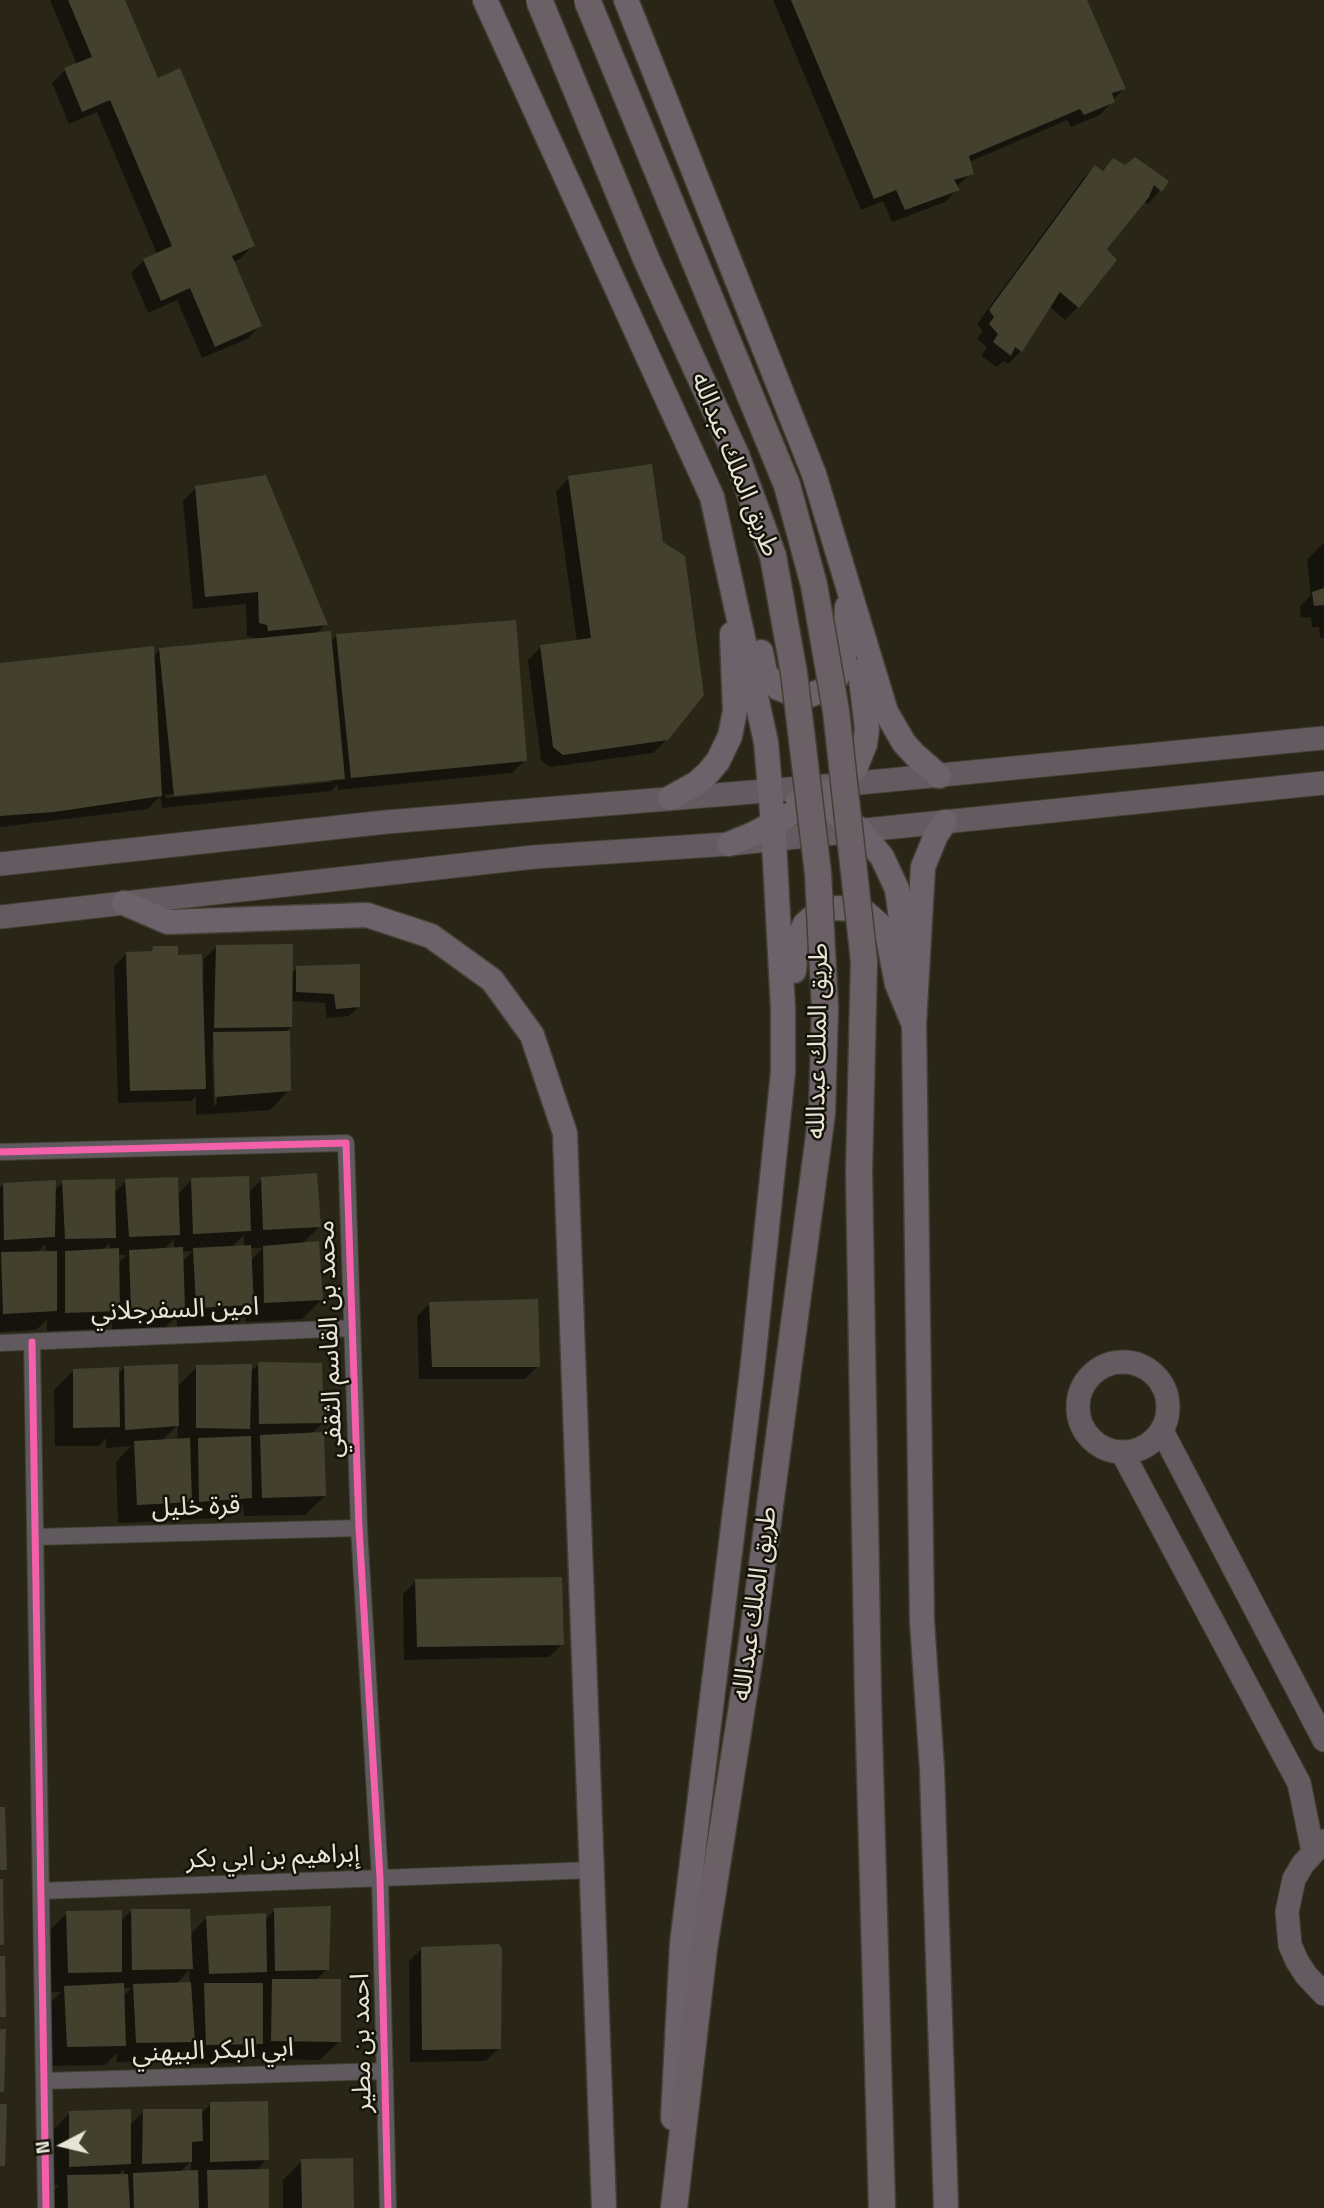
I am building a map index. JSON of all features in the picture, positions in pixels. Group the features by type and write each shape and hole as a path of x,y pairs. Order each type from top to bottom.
{"highway":[{"name":"طريق الملك عبدالله","path":"539,0 647,261 736,455 773,556 794,673 817,859 825,1008 822,1113 751,1649 704,1948 674,2208"},
{"path":"587,0 787,485 814,585 836,711 864,961 859,1172 868,1697 883,2208"}],"main road":[{"path":"485,0 712,498 766,742 774,831 783,1008 783,1072 752,1372 682,1944 669,2208"},
{"path":"534,0 565,60"},
{"path":"626,0 814,474 886,712 905,744 939,776"},
{"path":"729,570 746,593 757,620 765,673 778,688 797,695 807,696 824,690 832,685 842,669 848,586"},
{"path":"670,798 697,783 708,773 718,761 730,736 735,711 729,570"},
{"path":"774,831 838,785 855,769 861,757 867,729 848,586"},
{"path":"0,864 386,822 939,776 1324,738"},
{"path":"0,917 534,857 729,844 774,831 860,830 1324,783"},
{"path":"770,790 836,813 860,830 882,857 897,889 901,906 914,1024"},
{"path":"945,822 936,835 923,867 914,1024 922,1621 932,1769 946,2208"},
{"path":"124,903 168,922 368,915 431,936 492,980 532,1035 565,1133 604,2208"},
{"path":"783,1008 794,969 796,943 805,924 823,911 844,907 866,913 883,928 891,949 897,984 914,1024"},
{"path":"1113,1363 1136,1363 1156,1376 1163,1385 1168,1408 1162,1431 1154,1440 1145,1447 1122,1452 1110,1450 1091,1438 1079,1417 1080,1394 1085,1383 1102,1367 1113,1363"},
{"path":"1162,1431 1324,1740"},
{"path":"1122,1452 1299,1783 1319,1846 1294,1879 1288,1903 1287,1928 1297,1961 1324,1994"}],"street":[{"name":"محمد بن القاسم الثقفي","path":"0,1152 346,1143 359,1528 380,1878"},
{"name":"امين السفرجلاني","path":"0,1343 352,1328"},
{"path":"32,1342 46,2208"},
{"name":"قرة خليل","path":"35,1537 359,1528"},
{"name":"إبراهيم بن ابي بكر","path":"41,1891 592,1870"},
{"name":"احمد بن مطير","path":"380,1878 388,2208"},
{"name":"ابي البكر البيهني","path":"44,2081 385,2071"}],"building":[{"path":"68,0 125,0 158,78 180,68 255,246 232,256 262,326 215,347 190,288 161,301 143,259 172,246 110,100 82,112 64,68 92,57"},
{"path":"791,0 1087,0 1126,89 1112,93 1115,102 1084,115 1080,109 969,156 974,174 954,180 960,190 905,210 896,190 874,199"},
{"path":"1135,157 1169,181 1162,192 1154,185 1149,197 1107,249 1117,260 1079,308 1060,292 1022,352 1015,347 1011,356 993,342 998,334 989,324 994,317 989,310 1095,165 1103,171 1113,158 1125,165"},
{"path":"652,464 663,542 685,556 704,695 668,740 563,755 553,747 540,645 591,638 568,476"},
{"path":"266,475 328,625 268,631 267,625 259,623 258,592 205,597 195,486"},
{"path":"1324,588 1324,605 1314,606 1312,592"},
{"path":"516,620 527,761 351,778 336,634"},
{"path":"331,631 345,779 174,796 159,648"},
{"path":"154,646 162,796 54,812 0,816 0,663"},
{"path":"293,944 292,1027 214,1028 216,945"},
{"path":"153,946 178,946 178,955 202,954 206,1089 130,1091 126,952 152,951"},
{"path":"360,964 360,1007 336,1009 334,994 296,992 296,966"},
{"path":"290,1031 291,1091 215,1097 213,1032"},
{"path":"317,1173 321,1227 263,1230 261,1177"},
{"path":"249,1176 251,1231 193,1234 191,1178"},
{"path":"178,1177 180,1235 129,1237 125,1179"},
{"path":"115,1179 116,1238 65,1239 62,1180"},
{"path":"56,1180 55,1237 4,1240 3,1183"},
{"path":"319,1241 323,1300 264,1303 263,1246"},
{"path":"251,1245 254,1305 196,1308 193,1248"},
{"path":"183,1247 185,1309 131,1312 129,1250"},
{"path":"119,1248 120,1311 65,1313 65,1251"},
{"path":"57,1251 57,1311 3,1314 1,1252"},
{"path":"538,1299 540,1367 432,1367 429,1302"},
{"path":"258,1362 322,1363 324,1423 259,1424"},
{"path":"178,1364 179,1426 125,1430 124,1366"},
{"path":"252,1364 250,1429 196,1428 196,1365"},
{"path":"119,1367 120,1427 73,1428 73,1369"},
{"path":"324,1432 326,1496 262,1498 260,1435"},
{"path":"251,1436 252,1498 199,1502 198,1438"},
{"path":"190,1438 192,1502 137,1505 134,1441"},
{"path":"562,1577 564,1645 417,1647 415,1579"},
{"path":"0,1807 5,1807 7,1870 0,1870"},
{"path":"0,1879 3,1879 4,1945 0,1945"},
{"path":"331,1906 329,1970 275,1971 274,1908"},
{"path":"131,1909 190,1909 193,1969 132,1970"},
{"path":"122,1910 122,1972 68,1973 66,1911"},
{"path":"266,1913 267,1972 209,1974 206,1916"},
{"path":"499,1944 502,1949 501,2049 422,2050 421,1947"},
{"path":"0,1956 5,1956 6,2017 0,2017"},
{"path":"272,1979 341,1979 341,2042 271,2041"},
{"path":"191,1982 195,2042 136,2043 133,1984"},
{"path":"124,1983 126,2046 67,2047 64,1986"},
{"path":"204,1983 263,1983 263,2044 206,2045"},
{"path":"0,2029 6,2029 4,2092 0,2092"},
{"path":"268,2101 269,2160 210,2162 210,2102"},
{"path":"0,2104 7,2104 5,2166 0,2166"},
{"path":"131,2109 131,2164 69,2167 69,2111"},
{"path":"143,2109 202,2109 203,2141 192,2142 192,2162 142,2164"},
{"path":"353,2158 354,2208 302,2208 301,2159"},
{"path":"269,2169 269,2208 208,2208 207,2170"},
{"path":"198,2170 199,2208 134,2208 133,2173"},
{"path":"128,2174 130,2208 68,2208 67,2175"}],"cycle path":[{"path":"0,1152 346,1143 359,1528 380,1878 388,2208"},
{"path":"32,1342 46,2208"}]}
